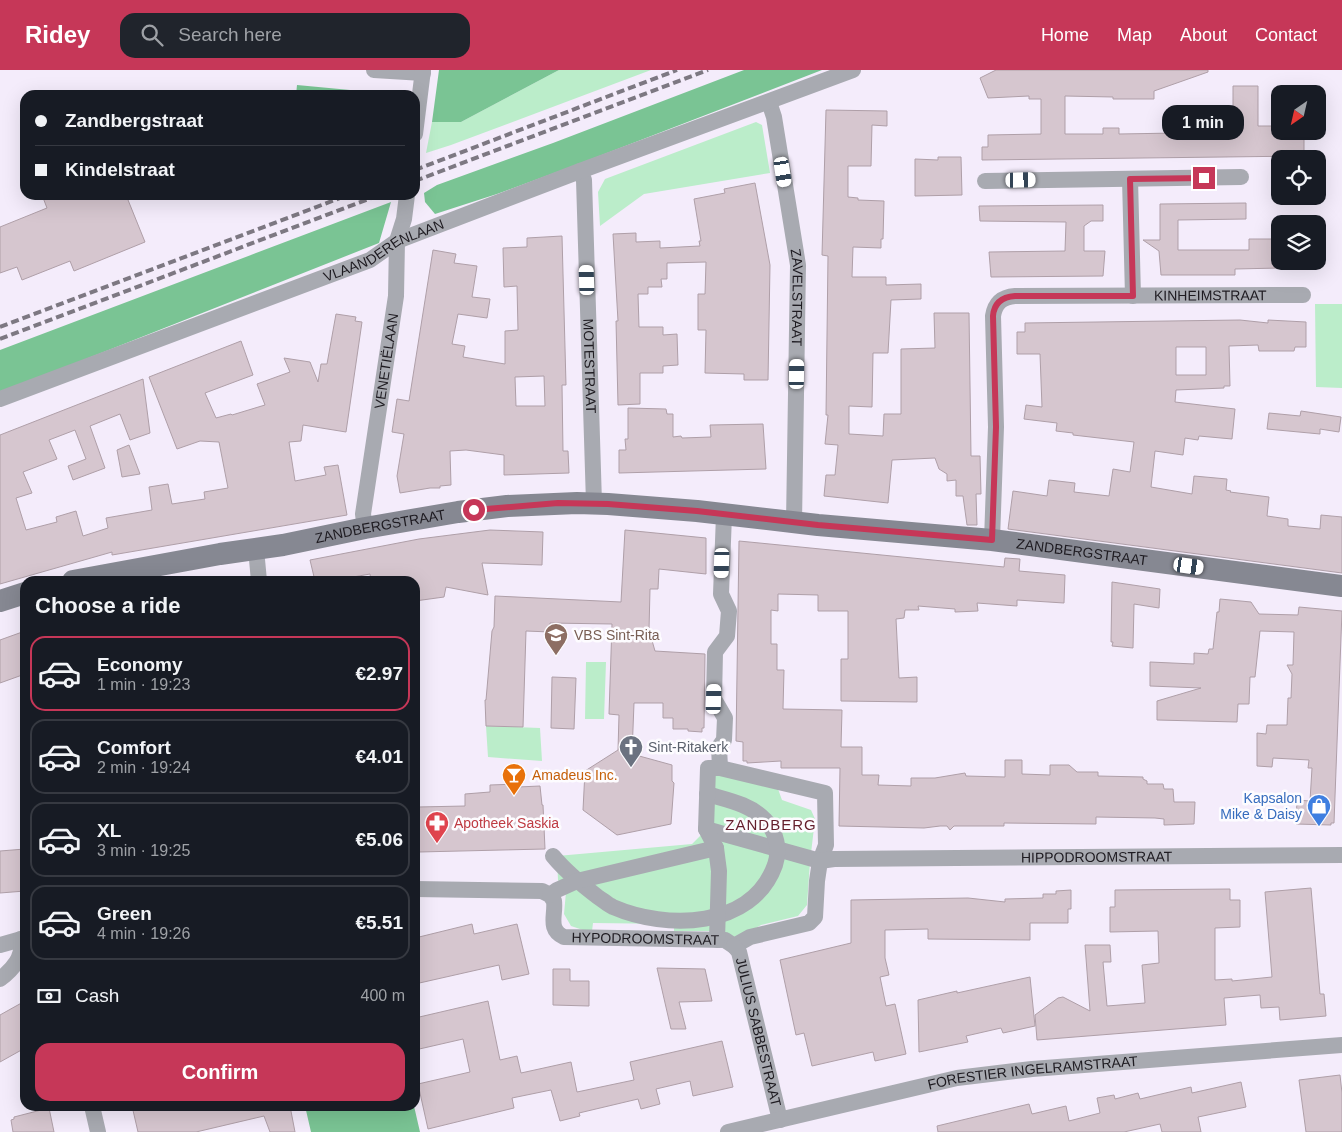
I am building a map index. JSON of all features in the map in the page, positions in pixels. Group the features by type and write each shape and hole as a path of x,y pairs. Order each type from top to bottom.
{"street":[{"path":"374,70 423,72 420,95"},
{"name":"VLAANDERENLAAN","path":"0,399 370,260 397,241 580,170 853,70"},
{"name":"ZAVELSTRAAT","path":"769,102 774,116 798,265 794,523"},
{"name":"MOTESTRAAT","path":"580,170 584,180 594,503"},
{"path":"985,181 1241,177"},
{"path":"1130,179 1133,296"},
{"name":"VENETIËLAAN","path":"365,528 362,514 396,296 397,241 404,219 406,200"},
{"name":"KINHEIMSTRAAT","path":"992,540 996,427 993,316 996,305 1006,297 1304,295"},
{"name":"ZANDBERGSTRAAT","path":"100,576 256,548 283,545 365,528 458,512 507,506 594,503 992,540 1342,586"},
{"path":"717,940 718,871 716,848 706,829 708,768 720,768 719,747 724,740 725,718 714,699 715,652 727,636 729,611 721,594 724,515"},
{"path":"256,548 259,576"},
{"path":"0,601 20,594"},
{"name":"HYPODROOMSTRAAT","path":"550,896 555,903 553,927 557,933 564,937 725,940 734,946 750,936 810,923 815,918 820,861 826,845 825,793 720,768"},
{"path":"553,856 576,881 612,907 648,918 702,920 738,908 750,902 768,881 774,867 778,848 772,830 766,820 756,812 733,801 707,794"},
{"path":"706,829 820,861"},
{"path":"420,889 539,890 550,896 557,890 576,881 716,848"},
{"name":"HIPPODROOMSTRAAT","path":"820,861 834,859 1342,855"},
{"path":"0,945 20,939"},
{"name":"JULIUS SABBESTRAAT","path":"734,946 739,952 780,1120"},
{"path":"0,979 12,970 20,957"},
{"name":"FORESTIER INGELRAMSTRAAT","path":"728,1132 957,1078 985,1074 1342,1045"},
{"path":"93,1111 98,1132"}],"green space":[{"path":"439,70 559,70 461,122 432,122"},
{"path":"559,70 651,70 426,153 432,122 461,122"},
{"path":"744,70 822,70 497,194 435,214 425,202 424,193 437,185"},
{"path":"297,85 350,90 296,90"},
{"path":"756,122 762,125 770,173 644,194 600,226 598,192 605,179"},
{"path":"391,202 379,243 0,393 0,350"},
{"path":"1315,304 1342,304 1342,388 1316,387"},
{"path":"586,662 606,662 604,719 585,719"},
{"path":"486,726 540,728 542,761 488,757"},
{"path":"705,765 778,789 782,800 811,810 815,819 807,905 798,916 761,925 738,938 714,931 674,931 674,924 593,923 592,931 571,926 564,914 566,892 558,880 557,856 692,844 704,832"},
{"path":"306,1111 415,1111 420,1132 311,1132"}],"building":[{"path":"996,70 1208,70 1208,72 1154,91 1154,99 1065,96 1065,134 1103,134 1103,128 1119,128 1119,134 1233,132 1233,86 1258,86 1258,126 1271,126 1271,140 1304,140 1304,150 1271,150 1271,156 982,160 982,147 988,147 988,135 1041,134 1041,99 1029,99 1029,96 988,98 980,78"},
{"path":"826,110 887,111 887,126 872,125 871,166 848,166 848,197 858,198 858,200 884,201 881,248 853,247 852,277 886,277 886,285 921,284 921,299 891,300 888,353 873,353 872,407 849,406 849,434 883,436 884,414 901,414 901,349 935,348 934,313 969,313 971,456 980,456 981,494 976,494 977,525 967,525 963,496 956,496 956,480 947,481 947,474 939,469 935,458 892,460 888,503 824,496 826,475 835,475 838,445 825,444 828,415 826,415 828,256 822,255"},
{"path":"938,157 961,157 962,195 915,196 915,159 938,160"},
{"path":"755,183 770,265 768,380 744,380 744,374 705,373 706,330 698,330 698,294 705,294 706,262 667,263 667,279 661,279 662,287 648,287 648,294 638,294 639,327 663,327 663,335 677,334 678,365 663,366 663,373 640,373 640,404 618,405 616,321 618,321 613,234 636,233 636,242 660,241 660,248 700,246 699,241 701,241 694,199 725,193 724,189"},
{"path":"44,200 128,200 145,242 74,271 70,261 22,280 17,267 0,273 0,227 47,208"},
{"path":"1246,203 1246,219 1178,220 1178,250 1249,250 1249,239 1271,239 1271,268 1235,269 1235,275 1161,275 1159,251 1143,240 1160,240 1160,204"},
{"path":"1103,205 1103,221 1091,221 1084,226 1084,251 1105,251 1103,276 991,277 989,252 1065,251 1066,222 980,221 979,206"},
{"path":"562,236 566,385 562,385 563,451 568,451 569,473 504,475 504,455 466,450 450,451 451,485 400,493 397,476 404,434 392,432 397,399 409,401 433,250 456,254 454,263 477,266 472,297 490,299 487,318 458,314 452,344 465,346 463,357 505,364 505,331 518,330 517,286 504,287 503,248 527,247 527,238","holes":["544,376 545,406 516,406 515,377"]},
{"path":"336,314 356,317 355,321 362,322 346,432 303,425 301,441 289,442 295,481 326,475 324,467 338,465 347,515 112,555 112,552 28,576 20,576 20,578 0,584 0,435 143,379 150,433 130,440 120,414 90,426 105,468 73,480 68,466 86,459 75,430 49,440 57,459 23,472 32,493 16,498 26,530 57,522 56,517 76,511 83,536 108,528 106,518 152,510 149,487 168,484 172,504 205,499 204,492 228,488 219,442 200,441 177,449 149,377 241,341 253,375 205,393 216,418 265,405 257,384 290,372 284,358 310,362 318,382 321,364 327,364"},
{"path":"1240,320 1268,323 1268,320 1306,322 1306,347 1295,347 1294,351 1259,351 1258,345 1229,346 1230,386 1224,386 1224,388 1176,390 1175,402 1235,409 1232,439 1199,436 1198,440 1185,438 1183,455 1155,451 1151,487 1192,494 1194,476 1227,479 1226,490 1230,492 1269,497 1267,516 1288,519 1288,526 1320,529 1321,515 1342,517 1342,573 1008,529 1013,491 1047,496 1049,480 1075,483 1074,492 1109,496 1113,469 1130,472 1134,442 1073,435 1073,433 1056,431 1057,423 1024,419 1026,405 1042,407 1040,354 1017,354 1017,332 1025,332 1025,323","holes":["1176,347 1206,347 1206,375 1176,375"]},
{"path":"628,408 666,409 667,414 673,414 673,437 711,437 710,425 763,424 766,469 619,473 619,450 626,450 625,439 628,439"},
{"path":"1301,411 1341,417 1339,432 1320,429 1320,434 1267,429 1269,413 1300,416"},
{"path":"129,445 140,474 122,477 117,450"},
{"path":"490,530 543,532 542,565 482,563 488,595 446,587 444,597 420,600 420,576 370,576 370,574 359,576 314,576 310,560 419,539"},
{"path":"625,530 706,538 706,574 659,569 658,589 650,589 649,630 655,651 705,654 704,728 702,728 702,732 688,731 688,729 673,729 673,718 663,718 663,703 634,703 632,754 672,765 672,781 674,783 671,824 617,835 583,810 585,771 618,750 619,715 609,714 612,624 550,623 550,632 526,631 523,727 486,726 485,700 494,627 495,596 621,602"},
{"path":"739,541 1004,567 1005,558 1020,559 1019,571 1065,575 1064,603 1017,600 1017,606 977,603 978,611 955,612 955,609 918,606 919,610 905,610 904,618 896,619 899,678 917,677 917,702 841,701 841,659 848,659 848,611 818,611 818,595 778,594 778,611 771,610 771,644 777,644 777,670 784,670 783,709 842,710 841,747 862,747 862,775 879,775 878,785 911,786 911,778 935,778 965,773 966,776 1005,777 1005,760 1022,760 1022,774 1050,775 1050,765 1069,765 1077,772 1098,772 1098,776 1143,777 1147,784 1163,784 1164,789 1173,789 1174,802 1195,802 1194,824 1164,825 1164,819 1155,818 1096,817 1096,824 1004,823 1004,826 954,826 950,830 947,826 924,828 839,826 840,768 781,768 781,761 747,763 747,761 743,761 743,742 736,741"},
{"path":"1112,582 1160,589 1159,608 1134,604 1133,648 1112,646"},
{"path":"1220,599 1251,602 1259,614 1298,615 1299,607 1342,611 1334,823 1331,823 1331,825 1296,824 1297,800 1310,801 1312,768 1308,768 1309,760 1273,758 1272,767 1257,766 1257,733 1266,734 1267,725 1287,725 1288,698 1291,698 1292,674 1287,665 1293,665 1294,632 1260,631 1255,677 1250,677 1249,704 1238,704 1237,722 1157,720 1157,701 1201,688 1150,686 1150,662 1194,664 1194,653 1208,654 1209,649 1213,649"},
{"path":"20,633 20,676 0,683 0,640"},
{"path":"552,677 576,678 574,729 551,728"},
{"path":"517,784 518,787 540,786 545,849 420,852 420,807 465,806 465,794 490,792 490,785"},
{"path":"20,849 20,891 0,893 0,851"},
{"path":"1311,888 1320,994 1324,994 1326,1016 1280,1020 1279,1007 1261,1008 1260,995 1224,998 1226,1025 1037,1040 1035,1015 1058,998 1063,997 1090,1011 1085,945 1110,945 1111,962 1103,962 1107,1006 1145,1003 1142,965 1159,963 1158,931 1110,932 1110,907 1115,907 1115,890 1230,889 1230,900 1240,900 1240,927 1215,928 1215,980 1232,979 1232,981 1272,977 1265,892"},
{"path":"1071,890 1071,909 1068,909 1068,923 1030,923 1030,940 928,939 928,929 885,930 885,958 889,975 880,977 886,1006 895,1004 906,1054 875,1061 873,1052 812,1066 804,1033 796,1035 780,960 851,943 851,900 968,898 1005,902 1005,899 1043,898 1043,894 1056,894 1056,891"},
{"path":"472,924 474,934 517,924 529,974 502,980 499,965 420,983 420,937"},
{"path":"657,968 705,969 712,1001 679,1002 686,1029 671,1029"},
{"path":"553,969 570,969 570,981 589,981 589,1006 553,1005"},
{"path":"1030,977 1035,1026 1003,1033 1001,1028 966,1036 968,1042 919,1052 918,1000"},
{"path":"488,1001 500,1060 517,1056 521,1073 571,1062 577,1092 634,1080 630,1062 722,1041 733,1087 693,1096 690,1081 656,1089 660,1104 641,1109 638,1099 579,1113 580,1116 560,1121 551,1090 512,1098 514,1108 428,1129 420,1093 420,1084 470,1072 463,1039 420,1049 420,1017"},
{"path":"20,1004 20,1051 0,1062 0,1015"},
{"path":"1340,1075 1342,1132 1306,1132 1299,1080"},
{"path":"1241,1082 1246,1107 1198,1117 1201,1132 1162,1132 1160,1124 1124,1132 938,1132 937,1126 1029,1104 1032,1114 1066,1106 1069,1121 1100,1113 1097,1098 1114,1095 1115,1099 1138,1093 1140,1099 1191,1087 1192,1093"},
{"path":"37,1111 50,1111 54,1132 13,1132 11,1120 14,1117"},
{"path":"133,1111 291,1111 295,1132 270,1132 264,1116 196,1132 138,1132"}],"railway":[{"path":"420,168 677,70"},
{"path":"420,179 708,70"},
{"path":"0,327 335,200"},
{"path":"0,339 366,200"}],"place":[{"name":"VBS Sint-Rita","path":"556,656"},
{"name":"Sint-Ritakerk","path":"631,768"},
{"name":"Amadeus Inc.","path":"514,796"},
{"name":"Kapsalon Mike & Daisy","path":"1319,827"},
{"name":"Apotheek Saskia","path":"437,844"}],"district":[{"name":"ZANDBERG","path":"771,824"}],"route":[{"path":"474,510 558,503 608,504 992,540 996,427 993,316 996,305 1006,297 1015,296 1133,296 1130,179 1204,178"}]}
